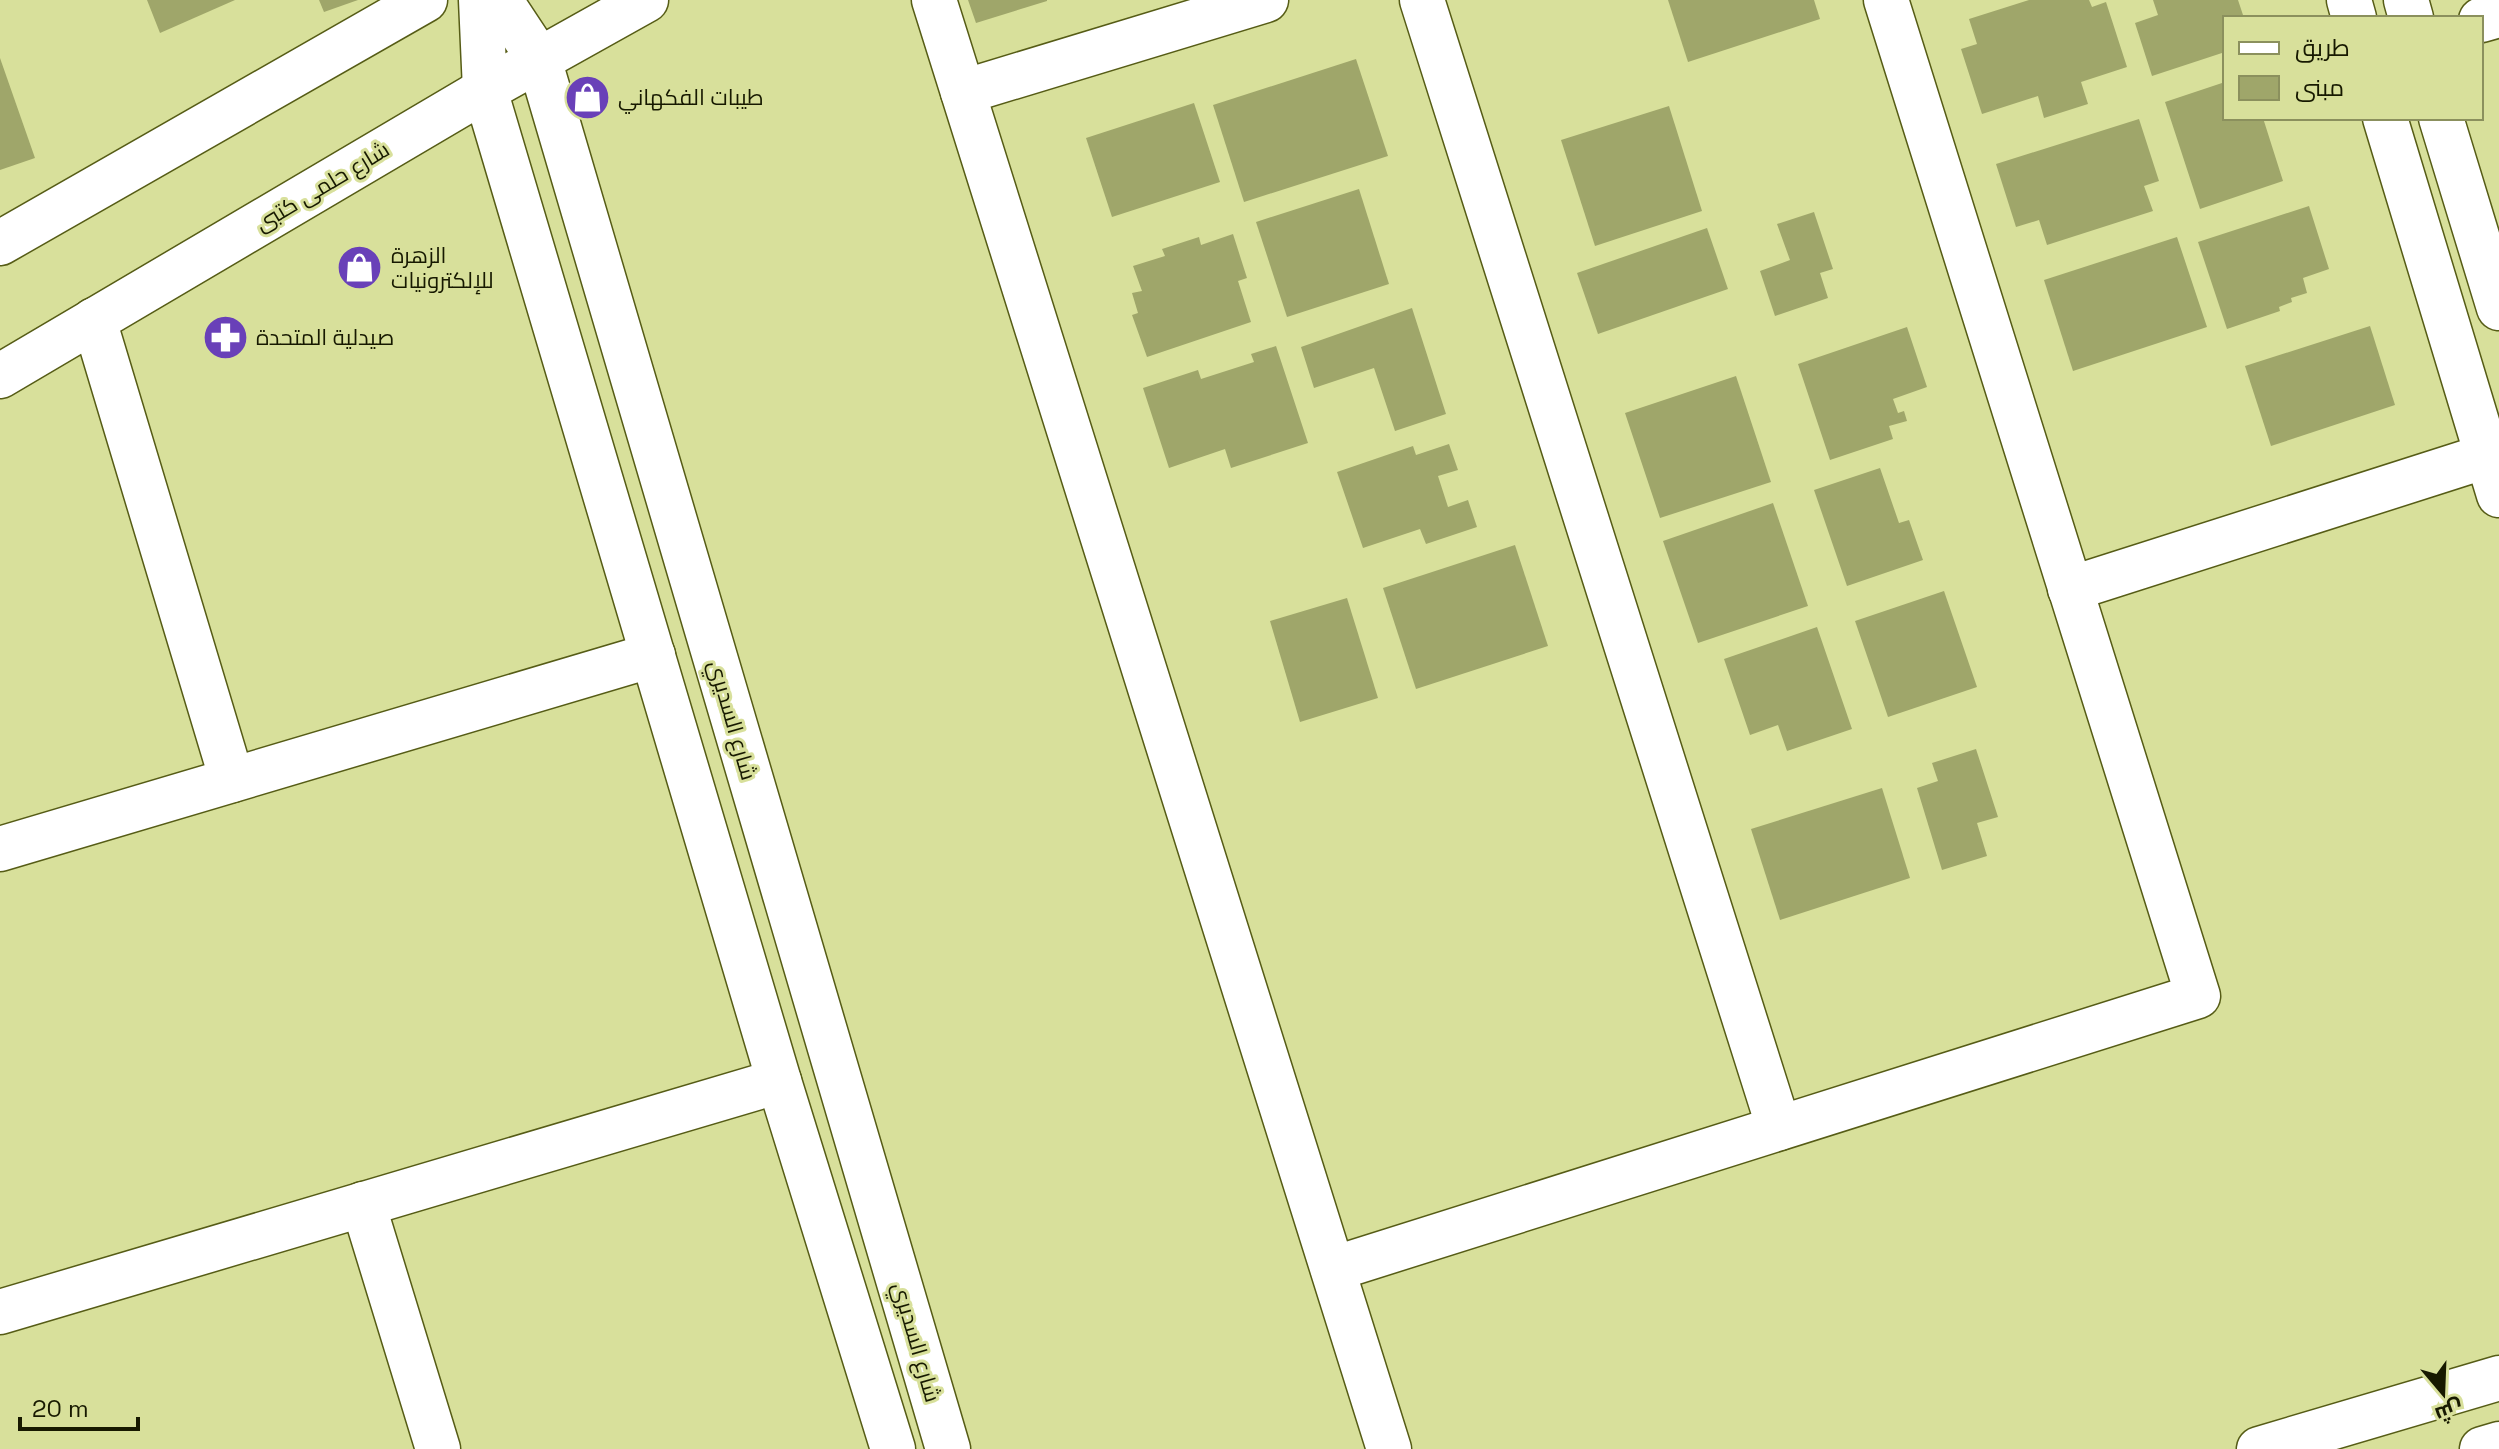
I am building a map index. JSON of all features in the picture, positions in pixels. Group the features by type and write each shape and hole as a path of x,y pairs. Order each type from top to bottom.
{"street":[{"path":"0,243 425,0"},
{"path":"481,0 485,90 779,1081 893,1449"},
{"name":"شارع السديري","path":"500,0 539,59 948,1449"},
{"name":"شارع حلمى كتبى","path":"0,376 485,90 646,0"},
{"path":"934,0 1389,1449"},
{"path":"963,92 1266,0"},
{"path":"1422,0 1779,1128"},
{"path":"1333,1269 2198,996 1886,0"},
{"path":"2070,589 2495,468 2386,120"},
{"path":"2442,120 2499,308"},
{"path":"94,320 232,780"},
{"path":"0,849 653,655"},
{"path":"0,1312 779,1081"},
{"path":"363,1204 438,1449"},
{"path":"2259,1449 2499,1378"},
{"path":"2482,1449 2499,1444"}],"building":[{"path":"147,0 235,0 160,33"},
{"path":"319,0 358,0 324,12"},
{"path":"968,0 1047,0 1047,1 976,23"},
{"path":"1668,0 1814,0 1820,19 1688,62"},
{"path":"2029,0 2089,0 2092,7 2106,2 2127,67 2081,82 2088,104 2044,118 2038,96 1982,114 1961,49 1977,44 1969,19"},
{"path":"2153,0 2238,0 2243,16 2223,16 2223,53 2152,76 2135,23 2158,15"},
{"path":"0,58 35,158 0,170"},
{"path":"1356,59 1388,156 1244,202 1213,105"},
{"path":"2223,83 2223,120 2264,120 2283,181 2200,209 2165,102"},
{"path":"1194,103 1220,182 1112,217 1086,138"},
{"path":"1669,106 1702,211 1595,246 1561,140"},
{"path":"2139,119 2159,181 2144,186 2153,211 2047,245 2039,220 2016,227 1996,164"},
{"path":"1359,189 1389,284 1287,317 1256,222"},
{"path":"2309,206 2329,269 2303,278 2307,293 2291,298 2292,302 2279,307 2280,311 2227,329 2198,242"},
{"path":"1814,212 1833,269 1820,273 1828,298 1775,316 1760,271 1790,260 1777,224"},
{"path":"1707,228 1728,289 1598,334 1577,273"},
{"path":"1233,234 1247,278 1238,281 1251,322 1147,357 1132,315 1138,313 1132,293 1142,291 1133,266 1165,256 1162,249 1199,237 1201,245"},
{"path":"2177,237 2207,327 2073,371 2044,280"},
{"path":"1412,308 1446,414 1395,431 1374,368 1314,388 1301,347"},
{"path":"2370,326 2395,405 2271,446 2245,366"},
{"path":"1907,327 1927,387 1893,399 1898,413 1904,411 1907,421 1889,426 1893,439 1830,460 1798,364"},
{"path":"1276,346 1308,443 1231,468 1225,449 1169,468 1143,388 1198,370 1201,379 1254,362 1251,354"},
{"path":"1736,376 1771,482 1660,518 1625,413"},
{"path":"1449,444 1458,470 1438,476 1448,507 1468,500 1477,527 1426,544 1420,529 1363,548 1337,472 1413,446 1416,455"},
{"path":"1880,468 1899,523 1909,520 1923,560 1847,586 1814,490"},
{"path":"1773,503 1808,606 1698,643 1663,541"},
{"path":"1515,545 1548,646 1416,689 1383,588"},
{"path":"1944,591 1977,687 1888,717 1855,621"},
{"path":"1347,598 1378,698 1300,722 1270,621"},
{"path":"1817,627 1852,729 1787,751 1778,725 1750,735 1724,659"},
{"path":"1976,749 1998,817 1977,823 1987,856 1942,870 1917,788 1938,781 1932,763"},
{"path":"1882,788 1910,878 1780,920 1751,829"}],"place":[{"name":"طيبات الفكهاني","path":"587,97"},
{"name":"الزهرة للإلكترونيات","path":"360,268"},
{"name":"صيدلية المتحدة","path":"225,337"}]}
